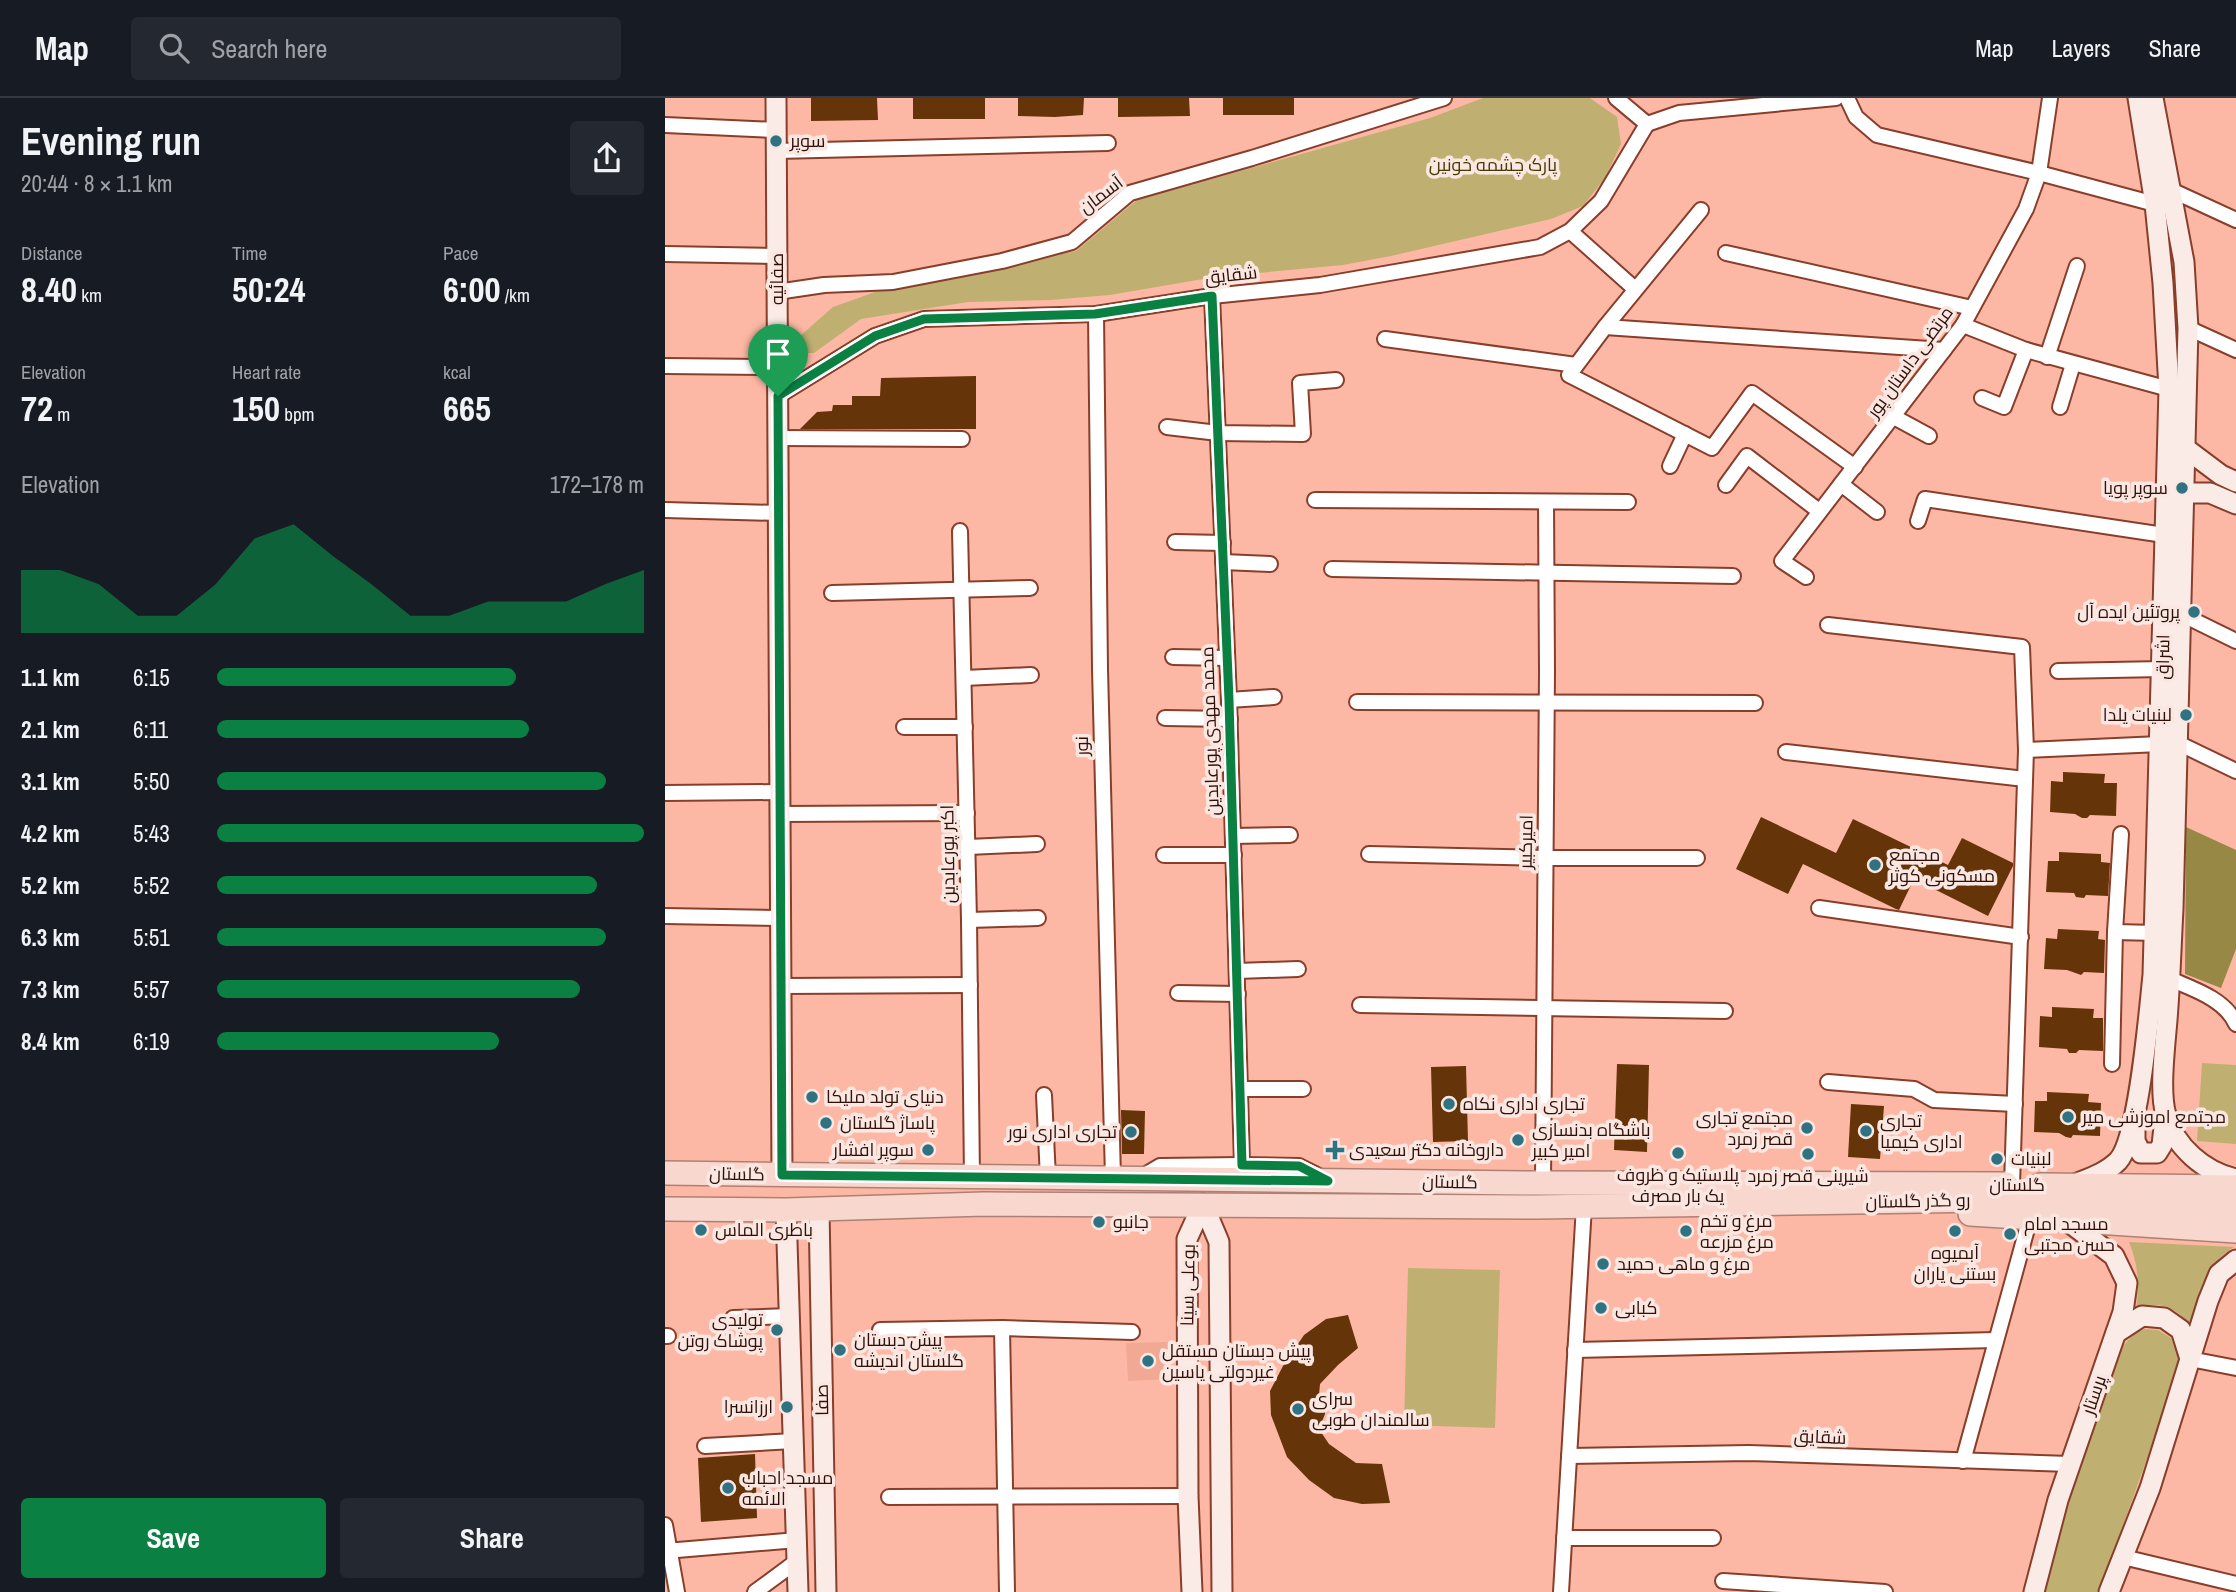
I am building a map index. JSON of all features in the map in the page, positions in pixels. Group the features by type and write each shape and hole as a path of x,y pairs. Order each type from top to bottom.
{"main road":[{"name":"صفائیه","path":"776,98 782,1175"},
{"name":"اشراق","path":"2138,98 2155,204 2169,389 2163,669 2169,743 2170,979 2163,1067 2165,1113 2176,1139 2200,1163 2221,1176 2236,1180"},
{"name":"اشراق","path":"2073,1185 2097,1175 2119,1159 2126,1147 2134,1113 2153,975 2181,614 2188,328 2184,262 2154,98"},
{"path":"2185,448 2221,475 2236,482"},
{"path":"2184,493 2210,493 2236,504"},
{"path":"2134,1113 2135,1141 2141,1153 2157,1153 2162,1145 2165,1113"},
{"name":"گلستان","path":"665,1173 1542,1183 2236,1187"},
{"path":"1203,1179 1203,1203"},
{"name":"رو گذر گلستان","path":"1810,1203 2042,1199 2236,1209"},
{"name":"بوعلی سینا","path":"1192,1592 1188,1496 1187,1239 1203,1203"},
{"name":"بوعلی سینا","path":"1203,1203 1219,1242 1222,1592"},
{"name":"گلستان","path":"665,1209 786,1210 984,1204 1584,1206 1810,1203"},
{"path":"1810,1203 2236,1231"},
{"name":"صفا","path":"819,1209 826,1592"},
{"name":"صفا","path":"786,1210 798,1592"},
{"name":"پرستار","path":"2034,1592 2058,1500 2123,1311 2127,1283 2114,1256 2066,1220"},
{"path":"788,1251 795,1239 802,1236 816,1241 820,1247"},
{"path":"2109,1592 2150,1488 2219,1274 2236,1260"},
{"path":"2116,1333 2143,1316 2164,1318 2181,1330 2190,1359"}],"street":[{"name":"آسمان","path":"777,292 824,285 893,282 1002,261 1072,242 1130,193 1410,103 1444,98"},
{"path":"1616,98 1647,124 1679,114 1836,98"},
{"path":"1847,98 1856,117 1877,135 2039,173 2155,204"},
{"name":"مرتضی داستان پور","path":"1806,577 1783,561 1963,325 2026,209 2039,173 2050,98"},
{"name":"شقایق","path":"778,396 875,336 924,319 1095,314 1212,296 1320,285 1540,247 1570,231 1601,201 1647,124"},
{"path":"665,125 776,130"},
{"path":"776,151 1108,144"},
{"path":"2171,190 2236,220"},
{"path":"1701,210 1569,374 1712,448 1752,393 1855,467"},
{"path":"1570,231 1635,289"},
{"path":"1726,253 1972,308"},
{"path":"665,254 777,256"},
{"path":"2047,357 2077,266"},
{"name":"محمد مهدی پورعابدین","path":"1212,296 1230,719 1242,1165"},
{"name":"نور","path":"1095,314 1100,669 1113,1178"},
{"path":"1963,325 2026,351 2169,389"},
{"path":"1605,327 1944,349"},
{"path":"2188,328 2236,350"},
{"path":"1385,339 1576,365"},
{"path":"1982,398 2004,407 2026,351"},
{"path":"2060,407 2073,364"},
{"path":"665,366 778,367"},
{"path":"1167,427 1218,433 1303,434 1300,383 1336,380"},
{"path":"1894,417 1929,436"},
{"path":"1670,466 1685,434"},
{"path":"778,438 962,439"},
{"path":"1727,485 1748,456 1819,511"},
{"path":"1841,484 1877,513"},
{"path":"1919,521 1925,499 2164,535"},
{"path":"1315,500 1628,502"},
{"name":"امیرکبیر","path":"1542,1183 1547,702 1546,502"},
{"path":"665,510 778,513"},
{"name":"اکبر پورعابدین","path":"960,531 968,847 972,1177"},
{"path":"1175,542 1223,543"},
{"path":"1223,562 1270,564"},
{"path":"1332,569 1733,576"},
{"path":"832,593 1030,588"},
{"path":"2181,614 2236,640"},
{"path":"1828,625 2022,647 2026,750 2012,1185"},
{"path":"1173,657 1227,659"},
{"path":"2058,671 2163,669"},
{"path":"964,678 1031,675"},
{"path":"1229,700 1275,697"},
{"path":"1357,702 1755,703"},
{"path":"1165,718 1230,719"},
{"path":"904,727 965,727"},
{"path":"2026,750 2169,743 2236,771"},
{"path":"1786,752 2025,779"},
{"path":"665,793 778,792"},
{"path":"780,814 967,813"},
{"path":"2112,1064 2115,932 2121,834"},
{"path":"1233,836 1290,835"},
{"path":"968,847 1037,844"},
{"path":"1369,853 1545,858 1697,858"},
{"path":"1164,855 1234,855"},
{"path":"1819,908 2021,937"},
{"path":"665,916 780,918"},
{"path":"969,920 1038,918"},
{"path":"2115,932 2155,933"},
{"path":"1237,971 1298,969"},
{"path":"2170,979 2209,996 2232,1015 2236,1024"},
{"path":"781,986 970,985"},
{"path":"1178,993 1238,994"},
{"path":"1360,1005 1724,1011"},
{"path":"1828,1082 1914,1089 1934,1100 2015,1104"},
{"path":"1240,1089 1303,1089"},
{"path":"1044,1095 1048,1178"},
{"path":"1138,1179 1160,1166 1242,1165 1299,1166 1328,1181"},
{"path":"1561,1592 1584,1206"},
{"path":"1963,1461 2030,1218"},
{"path":"733,1318 789,1316"},
{"path":"1002,1328 1007,1592"},
{"path":"880,1330 1002,1328 1132,1332"},
{"path":"1575,1350 1996,1340"},
{"path":"2190,1359 2236,1368"},
{"path":"705,1446 793,1441"},
{"name":"شقایق","path":"1569,1456 1749,1453 2070,1464"},
{"path":"889,1497 1188,1496"},
{"path":"665,1525 667,1551 677,1592"},
{"path":"1564,1538 1713,1538"},
{"path":"667,1551 797,1540"},
{"path":"2123,1557 2236,1584"},
{"path":"755,1592 797,1561"},
{"path":"1723,1581 1885,1592"}],"shaded area":[{"path":"2186,827 2236,850 2236,949 2221,988 2185,974"},
{"name":"پیش دبستان مستقل غیردولتی یاسین","path":"1169,1342 1170,1379 1128,1381 1126,1343"}],"green space":[{"name":"پارک چشمه خونین","path":"1483,98 1590,98 1617,117 1621,144 1605,178 1583,206 1551,219 1343,265 1215,277 1110,295 968,302 861,319 814,353 798,353 800,336 833,307 878,291 1076,251 1137,200 1430,118"},
{"path":"2202,1063 2236,1065 2236,1144 2197,1141"},
{"path":"2129,1242 2234,1247 2215,1263 2208,1273 2192,1330 2181,1315 2168,1307 2153,1305 2136,1308 2137,1274"},
{"path":"1408,1268 1500,1270 1495,1428 1404,1425"},
{"path":"2145,1329 2158,1330 2171,1338 2181,1364 2099,1592 2043,1592 2067,1499 2121,1348 2135,1333"}],"building":[{"path":"811,98 877,98 878,120 811,121"},
{"path":"913,98 985,98 985,119 913,119"},
{"path":"1018,98 1084,98 1083,115 1018,116"},
{"path":"1118,98 1189,98 1190,116 1118,117"},
{"path":"1223,98 1294,98 1294,115 1223,115"},
{"path":"976,376 976,429 800,429 817,412 832,411 833,405 852,405 852,396 880,396 881,378"},
{"path":"2063,772 2105,774 2104,783 2117,783 2116,816 2090,815 2082,818 2075,814 2050,812 2051,781 2063,782"},
{"path":"1761,817 1836,853 1853,819 1948,865 1962,838 2013,863 2013,866 1988,916 1914,879 1899,910 1803,864 1788,894 1736,869"},
{"path":"2059,852 2101,854 2101,862 2110,863 2108,896 2086,895 2084,898 2076,897 2074,893 2046,892 2048,861 2059,861"},
{"path":"2058,929 2099,931 2098,939 2105,940 2104,973 2084,972 2081,975 2067,970 2044,969 2046,938 2057,939"},
{"path":"2052,1007 2094,1009 2093,1018 2103,1018 2103,1051 2079,1050 2069,1053 2067,1049 2039,1047 2040,1016 2052,1017"},
{"path":"1617,1064 1649,1065 1647,1152 1614,1150"},
{"name":"تجاری اداری نکاه","path":"1466,1066 1468,1141 1433,1142 1431,1067"},
{"name":"مجتمع اموزشی میر","path":"2047,1092 2089,1094 2088,1102 2101,1103 2100,1136 2073,1135 2071,1138 2059,1133 2034,1132 2035,1101 2047,1101"},
{"name":"تجاری اداری کیمیا","path":"1851,1104 1884,1106 1880,1159 1848,1157"},
{"name":"تجاری اداری نور","path":"1121,1110 1145,1111 1144,1154 1122,1154"},
{"name":"سرای سالمندان طوبی","path":"1348,1315 1358,1348 1320,1384 1319,1395 1325,1405 1325,1414 1319,1429 1329,1444 1356,1463 1382,1464 1390,1503 1362,1504 1334,1498 1309,1480 1287,1457 1271,1415 1270,1391 1304,1335 1326,1319"},
{"name":"مسجد احباب الائمه","path":"755,1454 757,1518 701,1522 698,1458"}],"place":[{"name":"سوپر","path":"776,141"},
{"name":"سوپر پویا","path":"2182,488"},
{"name":"پروتئین ایده آل","path":"2194,612"},
{"name":"لبنیات یلدا","path":"2186,715"},
{"name":"مجتمع مسکونی کوثر","path":"1875,865"},
{"name":"دنیای تولد ملیکا","path":"812,1097"},
{"name":"تجاری اداری نکاه","path":"1449,1104"},
{"name":"مجتمع اموزشی میر","path":"2068,1117"},
{"name":"پاساژ گلستان","path":"826,1123"},
{"name":"مجتمع تجاری قصر زمرد","path":"1807,1128"},
{"name":"تجاری اداری کیمیا","path":"1866,1131"},
{"name":"تجاری اداری نور","path":"1131,1132"},
{"name":"باشگاه بدنسازی امیر کبیر","path":"1518,1140"},
{"name":"سوپر افشار","path":"928,1150"},
{"name":"داروخانه دکتر سعیدی","path":"1335,1150"},
{"name":"پلاستیک و ظروف یک بار مصرف","path":"1678,1153"},
{"name":"شیرینی قصر زمرد","path":"1808,1154"},
{"name":"لبنیات","path":"1997,1159"},
{"name":"جانبو","path":"1099,1222"},
{"name":"باطری الماس","path":"701,1230"},
{"name":"مرغ و تخم مرغ مزرعه","path":"1686,1231"},
{"name":"آبمیوه بستنی یاران","path":"1955,1231"},
{"name":"مسجد امام حسن مجتبی","path":"2010,1234"},
{"name":"مرغ و ماهی حمید","path":"1603,1264"},
{"name":"کبابی","path":"1601,1308"},
{"name":"تولیدی پوشاک روتن","path":"777,1330"},
{"name":"پیش دبستان گلستان اندیشه","path":"840,1350"},
{"name":"پیش دبستان مستقل غیردولتی یاسین","path":"1148,1361"},
{"name":"ارزانسرا","path":"787,1407"},
{"name":"سرای سالمندان طوبی","path":"1298,1409"},
{"name":"مسجد احباب الائمه","path":"728,1488"}],"route":[{"path":"1212,296 1229,700 1242,1165 1299,1166 1328,1181 782,1175 778,396 875,336 924,319 1095,314 1212,296"}]}
